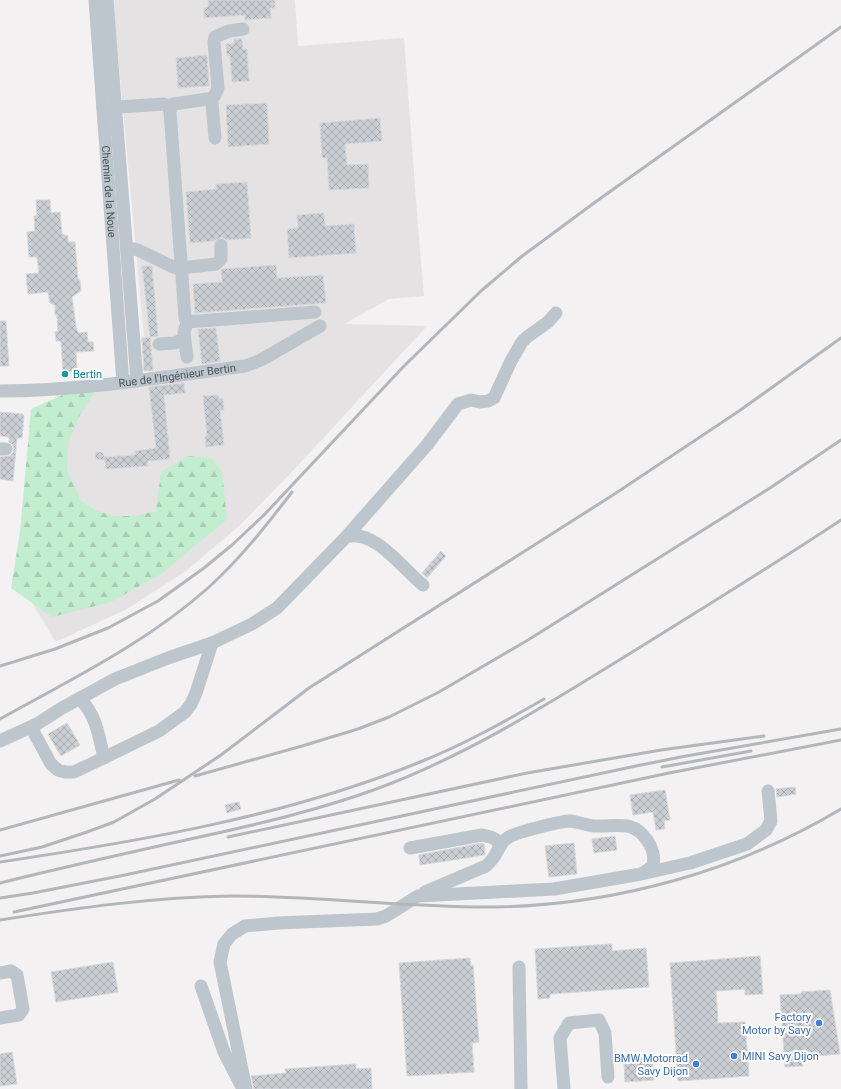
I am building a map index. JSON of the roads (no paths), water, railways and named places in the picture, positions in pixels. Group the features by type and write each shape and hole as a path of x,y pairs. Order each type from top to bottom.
{"street":[{"name":"Chemin de la Noue","path":"96,0 127,250 137,381"},
{"name":"Chemin de la Noue","path":"107,0 109,107 123,383"},
{"path":"210,101 218,88 214,42 215,37 229,31 243,29"},
{"path":"109,107 164,104 168,106 208,99 212,103 215,138"},
{"path":"168,106 170,110 185,318 187,322 184,333 187,357"},
{"path":"127,250 140,251 173,267 182,268 216,264 221,259 220,245"},
{"path":"187,322 315,312"},
{"path":"0,741 31,726 126,674 212,643 252,624 277,608 346,537 427,445 458,404 470,400 480,402 488,401 494,398 511,360 522,342 548,322 556,313"},
{"name":"Rue de l'Ingénieur Bertin","path":"0,391 123,383 245,366 262,360 320,326"},
{"path":"159,344 175,343 184,339"},
{"path":"346,537 358,535 380,546 423,585"},
{"path":"31,726 51,764 58,770 74,772 159,731 185,712 196,693 212,643"},
{"path":"80,698 94,718 104,758"},
{"path":"418,896 554,889 641,874 690,863 747,844 766,830 771,821 768,791"},
{"path":"246,1089 220,962 224,944 232,934 245,926 278,923 377,919 386,916 418,896 486,866 494,858 504,840 513,835 568,821 594,826 624,825 636,828 650,843 652,851 653,866 641,874"},
{"path":"410,848 482,835 492,837 500,845"},
{"path":"519,967 521,1089"},
{"path":"0,973 11,971 18,975 23,1009 19,1015 0,1018"},
{"path":"201,986 224,1052 242,1089"},
{"path":"564,1089 560,1038 568,1023 599,1020 605,1034 608,1076"}],"railway":[{"path":"0,666 55,649 108,628 158,601 204,568 232,545 264,515 404,366 481,291 521,257 594,203 841,27"},
{"path":"0,856 42,847 87,832 114,822 155,799 221,755 309,688 613,495 739,411 841,338"},
{"path":"195,776 358,729 389,717 439,692 528,640 770,488 841,440"},
{"path":"0,719 108,659 134,643 184,608 231,566 292,492"},
{"path":"0,883 292,815 358,796 411,775 503,730 592,677 787,556 841,520"},
{"path":"0,862 160,835 266,812 318,797 370,781 420,762 483,733 544,699"},
{"path":"0,898 120,876 636,766 841,729"},
{"path":"228,837 527,773 661,750 764,736"},
{"path":"14,912 669,773 841,740"},
{"path":"662,767 751,751"},
{"path":"0,830 179,780"},
{"path":"0,920 116,904 174,898 232,896 462,907 540,905 585,900 630,891 718,867 801,831 841,809"}],"place":[{"name":"Bertin","path":"65,374"},
{"name":"Factory Motor by Savy","path":"819,1023"},
{"name":"MINI Savy Dijon","path":"734,1056"},
{"name":"BMW Motorrad Savy Dijon","path":"696,1064"}]}
